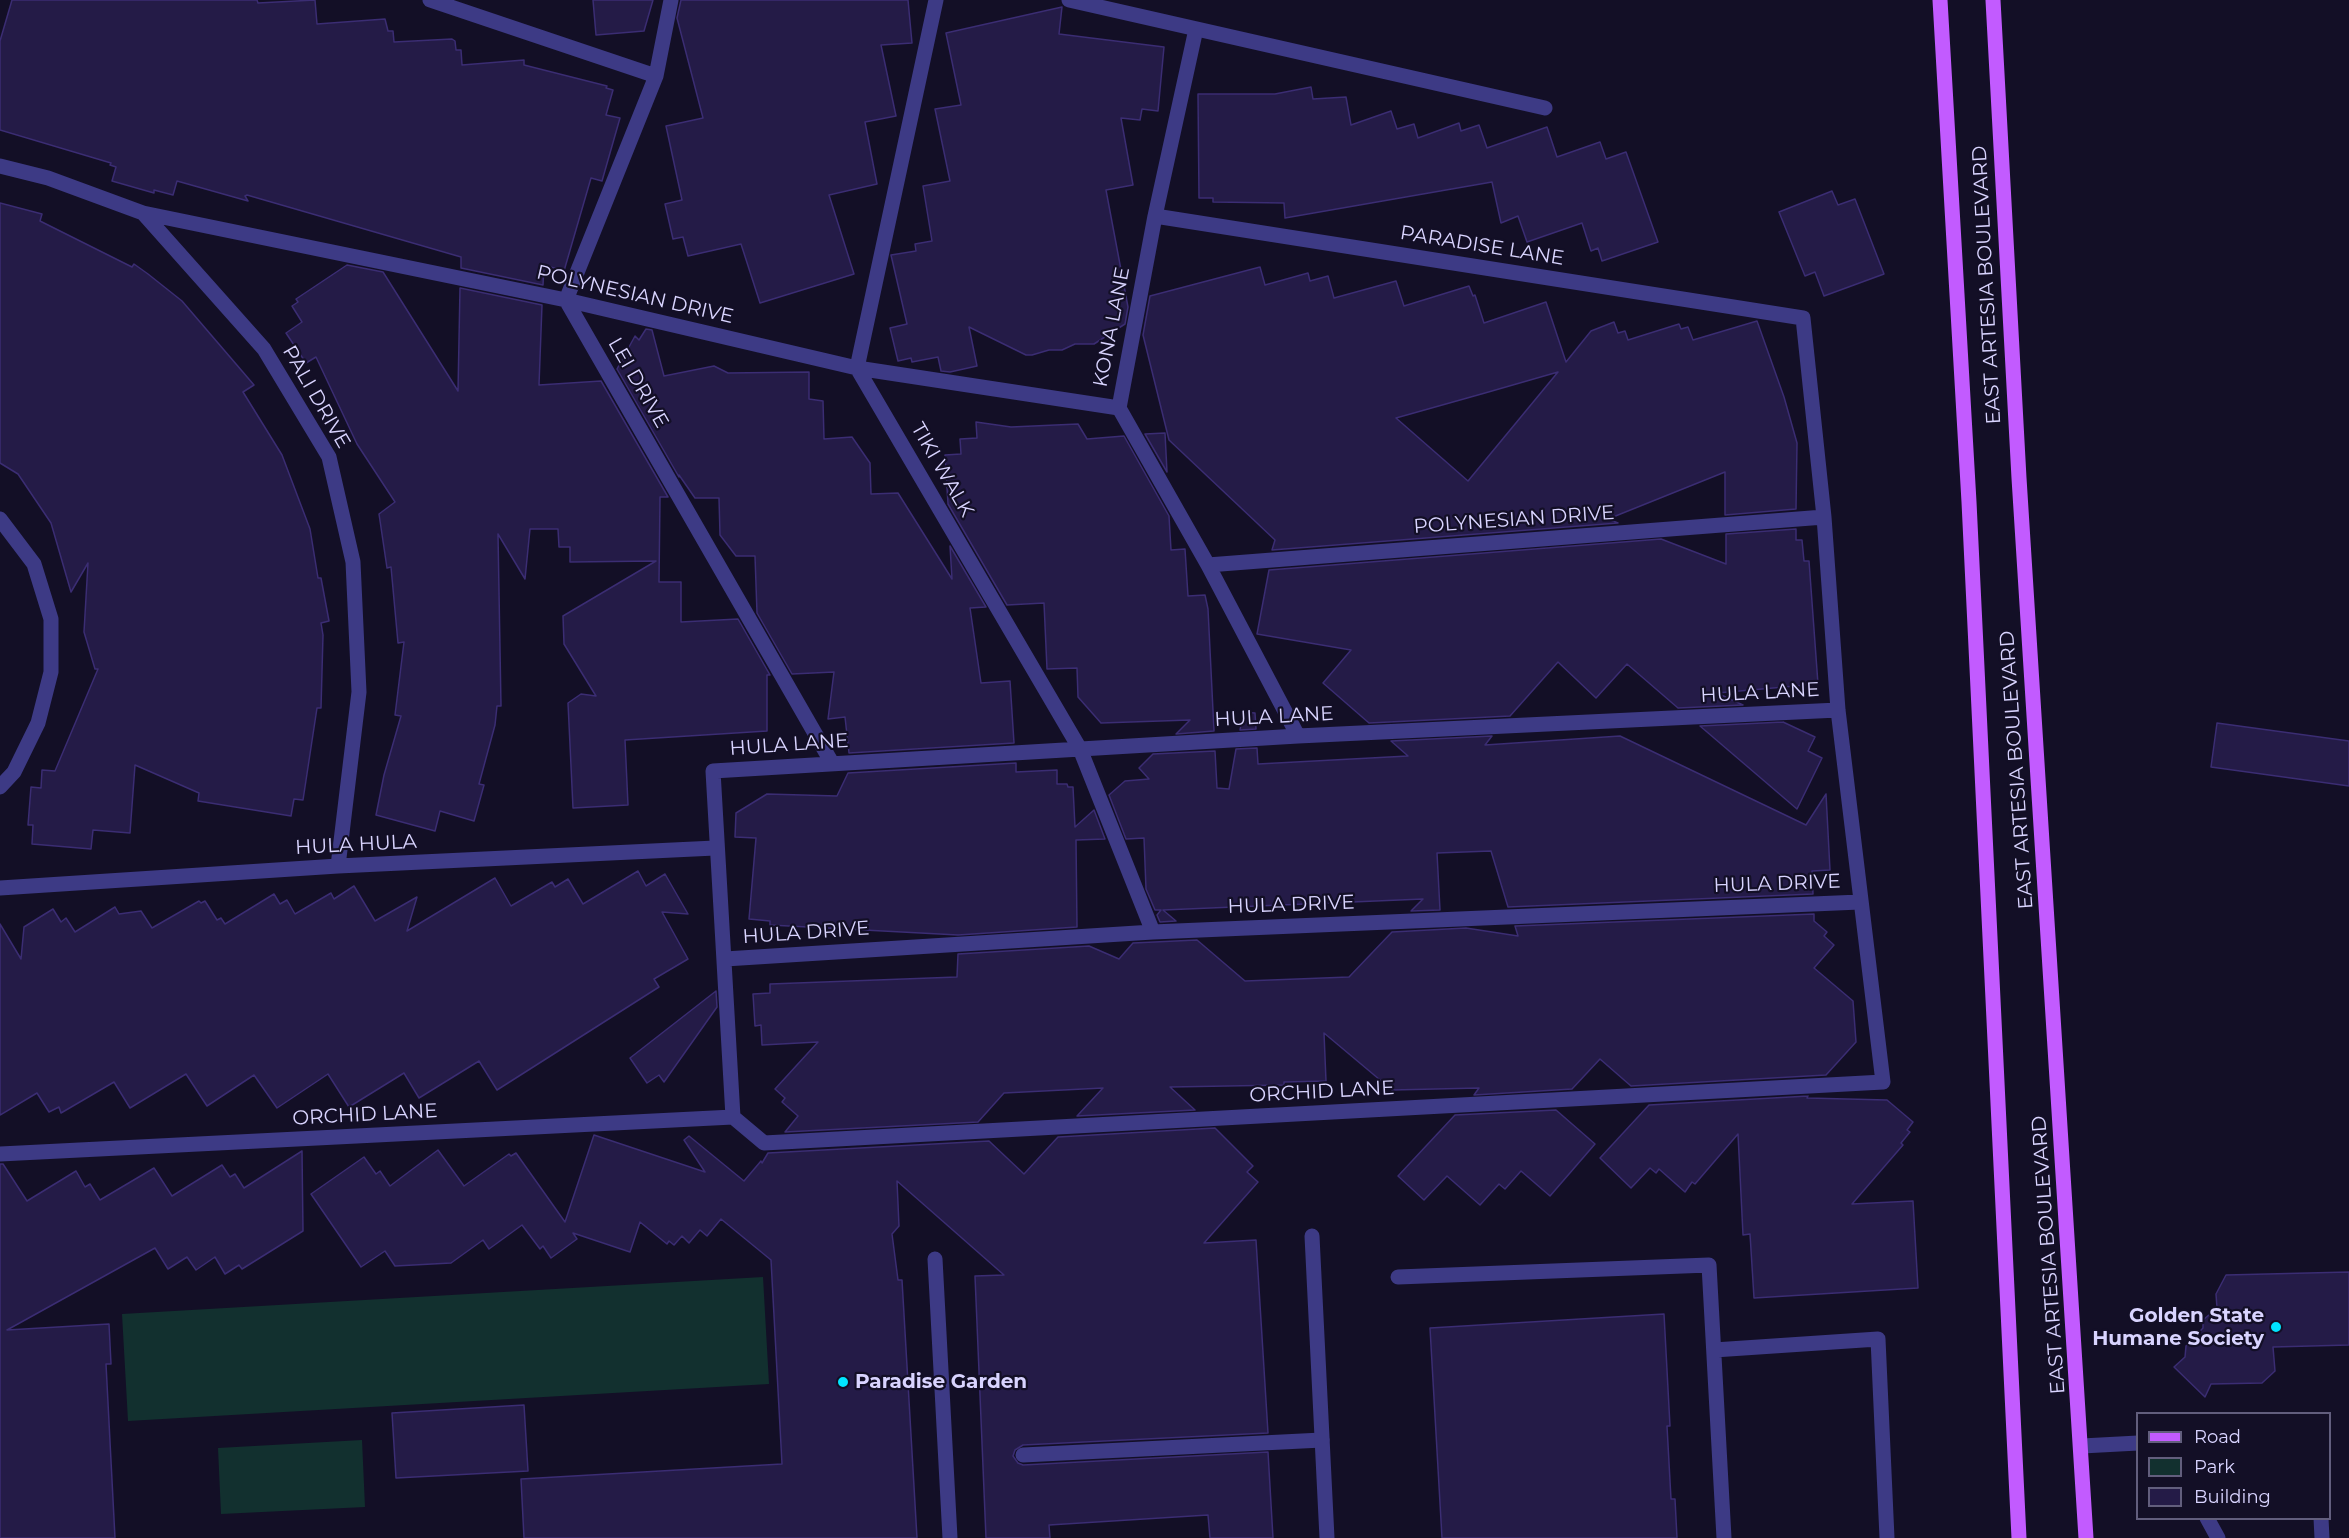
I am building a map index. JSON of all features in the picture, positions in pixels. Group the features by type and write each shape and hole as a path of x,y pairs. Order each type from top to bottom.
{"main road":[{"name":"EAST ARTESIA BOULEVARD","path":"1941,0 1969,502 2019,1538"},
{"name":"EAST ARTESIA BOULEVARD","path":"1993,0 2019,478 2082,1446 2086,1538"}],"street":[{"path":"430,0 656,76"},
{"path":"566,300 656,76 671,0"},
{"path":"857,368 936,0"},
{"path":"1069,0 1545,108"},
{"name":"KONA LANE","path":"1196,29 1155,216 1119,408 1208,565 1298,736"},
{"name":"PALI DRIVE","path":"0,166 48,178 143,213 264,349 330,457 353,562 359,692 338,866"},
{"name":"POLYNESIAN DRIVE","path":"143,213 566,300 857,368 1119,408"},
{"name":"PARADISE LANE","path":"1155,216 1803,318 1824,517"},
{"name":"LEI DRIVE","path":"566,300 832,763"},
{"name":"TIKI WALK","path":"857,368 1080,748 1153,932"},
{"path":"1824,517 1838,711 1860,902"},
{"name":"POLYNESIAN DRIVE","path":"1208,565 1824,517"},
{"path":"0,519 34,564 51,619 51,672 38,723 14,772 0,787"},
{"name":"HULA LANE","path":"715,848 713,771 1298,736 1838,711"},
{"path":"715,848 733,1117"},
{"name":"HULA HULA","path":"0,888 338,866 715,848"},
{"name":"HULA DRIVE","path":"724,959 1153,932 1860,902"},
{"name":"ORCHID LANE","path":"0,1154 733,1117 764,1143 1883,1082 1860,902"},
{"path":"1312,1236 1327,1538"},
{"path":"935,1259 950,1538"},
{"path":"1398,1277 1709,1264 1724,1538"},
{"path":"1714,1350 1878,1339 1887,1538"},
{"path":"1023,1455 1322,1440"},
{"path":"2082,1446 2136,1443"},
{"path":"2208,1520 2218,1538"},
{"path":"2321,1520 2322,1538"}],"green space":[{"path":"763,1277 769,1384 128,1421 122,1314"},
{"path":"362,1440 365,1507 221,1514 218,1448"}],"building":[{"path":"12,0 257,0 258,3 315,0 317,24 385,19 388,31 393,31 394,42 452,39 455,41 456,50 461,50 462,65 524,60 524,65 607,86 606,88 613,90 606,115 620,118 602,181 591,178 564,271 544,265 543,285 461,268 461,257 247,195 245,196 248,201 177,181 173,195 154,190 154,193 112,181 116,167 110,165 111,163 0,130 0,41"},
{"path":"593,0 653,0 644,31 596,35"},
{"path":"681,0 908,0 912,43 881,45 896,116 865,122 877,184 829,195 854,274 760,303 741,244 688,256 683,237 673,239 665,204 682,200 666,126 703,118 677,18"},
{"path":"1062,7 1059,34 1164,47 1158,111 1142,109 1140,120 1121,118 1133,185 1106,190 1128,307 1125,324 1094,344 1075,344 1062,350 1049,350 1032,355 1026,355 969,327 977,366 950,372 941,371 938,357 912,362 911,358 898,361 890,328 907,324 891,255 916,251 915,244 932,241 923,186 950,181 935,109 961,105 946,33"},
{"path":"1311,87 1313,99 1346,97 1351,125 1391,111 1397,129 1414,124 1418,138 1459,123 1461,131 1479,125 1487,148 1547,127 1557,157 1600,142 1606,159 1626,152 1658,242 1602,261 1598,248 1591,251 1582,223 1527,242 1518,216 1501,223 1492,182 1285,218 1284,203 1213,202 1213,198 1199,198 1198,94 1275,94"},
{"path":"1832,191 1838,205 1855,199 1884,274 1824,296 1815,272 1805,276 1779,212"},
{"path":"0,203 42,214 40,221 132,267 134,264 148,274 182,301 254,385 243,392 282,455 310,529 318,578 321,578 329,621 321,623 323,635 321,708 317,708 303,800 294,799 291,816 198,801 199,793 135,765 130,833 93,830 91,849 32,844 33,825 28,825 31,787 41,788 42,770 55,771 98,669 95,669 84,632 88,563 71,592 51,523 18,474 0,463"},
{"path":"347,265 383,272 458,391 460,288 542,305 539,385 601,381 668,497 660,497 659,582 681,582 681,622 738,619 770,675 767,675 767,731 625,740 628,805 573,808 568,703 581,694 596,696 564,644 563,616 656,561 570,562 570,547 559,547 558,529 530,529 525,579 498,534 501,706 497,706 495,725 479,784 484,785 474,821 440,811 435,831 376,815 384,775 401,716 395,715 404,642 398,643 391,567 387,568 379,514 395,502 357,444 316,357 306,363 286,333 302,322 292,306 298,302 296,299"},
{"path":"1260,267 1265,285 1308,273 1310,281 1328,276 1334,298 1396,281 1404,306 1469,286 1473,296 1475,295 1484,323 1546,302 1566,362 1591,331 1614,322 1618,333 1625,331 1628,340 1679,324 1681,329 1688,327 1693,340 1757,321 1784,397 1797,443 1796,509 1725,515 1725,472 1608,519 1618,523 1272,550 1275,540 1169,440 1143,335 1150,296","holes":["1558,372 1468,481 1396,418"]},
{"path":"646,329 652,330 664,376 714,366 728,373 809,372 809,399 823,401 824,439 852,437 870,463 871,494 898,493 952,579 950,546 986,607 970,608 981,683 1010,681 1014,743 849,753 845,717 828,719 834,672 792,674 757,613 755,556 736,556 720,535 719,498 695,498 679,475 679,477 617,369 635,336 639,340"},
{"path":"976,422 1011,427 1078,424 1087,439 1124,436 1169,516 1171,550 1185,549 1188,596 1205,595 1208,609 1214,731 1176,734 1190,720 1101,723 1078,697 1077,668 1047,669 1044,603 1007,605 948,504 945,455 961,454 960,439 977,438"},
{"path":"1165,433 1167,472 1145,434"},
{"path":"1796,529 1796,540 1802,540 1804,561 1809,561 1818,684 1717,693 1743,705 1678,708 1627,664 1596,698 1558,662 1510,716 1369,723 1323,683 1351,650 1257,634 1269,570 1661,539 1726,564 1726,534"},
{"path":"1243,712 1255,713 1256,729 1240,730"},
{"path":"1783,722 1815,737 1808,751 1822,758 1797,809 1700,726"},
{"path":"2217,723 2349,741 2349,786 2211,767"},
{"path":"1492,736 1485,745 1620,736 1806,825 1826,794 1830,870 1812,871 1813,894 1508,907 1491,851 1437,853 1440,910 1411,911 1423,899 1163,910 1176,921 1160,922 1157,915 1161,910 1155,910 1146,889 1144,838 1126,839 1109,795 1125,781 1149,779 1139,768 1153,754 1215,751 1217,788 1229,789 1236,749 1257,748 1258,764 1408,756 1391,741"},
{"path":"1016,763 1016,772 1057,770 1057,784 1067,784 1068,787 1073,787 1075,827 1094,810 1105,839 1076,840 1077,927 958,935 770,925 770,921 749,919 756,838 735,837 736,813 767,794 837,796 848,773"},
{"path":"638,871 646,886 665,874 688,914 662,912 688,959 654,979 659,987 497,1090 479,1061 419,1098 404,1073 349,1107 328,1074 277,1108 254,1075 207,1106 186,1074 130,1108 114,1082 61,1113 59,1107 49,1112 37,1093 0,1115 0,924 21,959 24,927 53,909 61,922 66,918 75,932 115,907 119,914 141,911 152,928 199,901 201,903 205,901 217,920 221,918 225,924 274,894 280,904 287,900 295,914 331,893 334,899 354,886 375,921 417,897 407,931 495,878 511,906 552,882 555,887 568,879 583,904"},
{"path":"1814,914 1814,921 1827,932 1824,936 1834,945 1814,968 1853,1001 1856,1042 1826,1075 1631,1086 1600,1059 1572,1089 1474,1095 1479,1088 1392,1090 1324,1033 1326,1081 1284,1082 1284,1085 1170,1087 1195,1110 1077,1116 1103,1088 1004,1093 978,1122 785,1132 798,1116 782,1102 785,1098 775,1089 818,1042 762,1045 761,1025 755,1026 753,994 770,993 770,984 957,977 958,954 1089,946 1119,959 1133,943 1197,940 1245,981 1349,977 1392,932 1466,928 1518,936 1515,926"},
{"path":"716,991 717,1007 664,1082 659,1075 647,1083 630,1058"},
{"path":"1808,1096 1807,1098 1887,1100 1913,1122 1907,1130 1910,1132 1901,1143 1903,1145 1852,1204 1913,1201 1918,1288 1754,1298 1750,1234 1743,1235 1738,1134 1695,1184 1692,1182 1685,1192 1659,1169 1656,1173 1650,1168 1631,1188 1600,1158 1649,1105"},
{"path":"1556,1110 1595,1144 1550,1196 1521,1171 1505,1189 1499,1184 1480,1205 1447,1176 1424,1200 1398,1176 1455,1115"},
{"path":"1215,1128 1253,1166 1247,1172 1258,1182 1204,1243 1256,1240 1268,1433 1023,1445 1015,1450 1013,1456 1018,1463 1023,1465 1268,1452 1273,1538 1210,1538 1208,1515 1049,1525 1050,1538 986,1538 975,1276 1004,1275 897,1181 899,1226 892,1234 898,1280 902,1280 917,1538 524,1538 521,1479 782,1464 771,1260 721,1219 707,1236 700,1230 689,1243 682,1236 674,1245 669,1241 667,1244 640,1222 630,1252 573,1233 577,1239 551,1258 543,1246 540,1249 522,1225 489,1249 483,1240 451,1263 395,1266 385,1251 361,1267 311,1194 364,1157 376,1174 380,1171 390,1186 438,1150 464,1186 509,1154 511,1156 516,1153 565,1222 594,1135 705,1172 684,1140 689,1136 744,1181 761,1161 762,1163 768,1153 989,1141 1024,1174 1058,1137"},
{"path":"302,1151 303,1231 242,1269 239,1265 225,1274 215,1257 196,1270 187,1257 168,1269 155,1248 7,1330 109,1324 111,1364 106,1364 115,1538 0,1538 0,1164 3,1164 27,1201 76,1171 85,1187 90,1184 100,1200 154,1168 172,1196 222,1165 230,1177 235,1174 244,1188"},
{"name":"Golden State Humane Society","path":"2349,1272 2349,1345 2273,1347 2275,1371 2262,1383 2211,1384 2205,1397 2174,1367 2185,1357 2186,1346 2203,1328 2203,1320 2217,1308 2216,1294 2226,1275"},
{"path":"1664,1314 1671,1499 1675,1499 1677,1538 1442,1538 1430,1328"},
{"path":"524,1405 528,1471 396,1478 392,1413"}],"place":[{"name":"Golden State Humane Society","path":"2276,1327"},
{"name":"Paradise Garden","path":"843,1382"}]}
